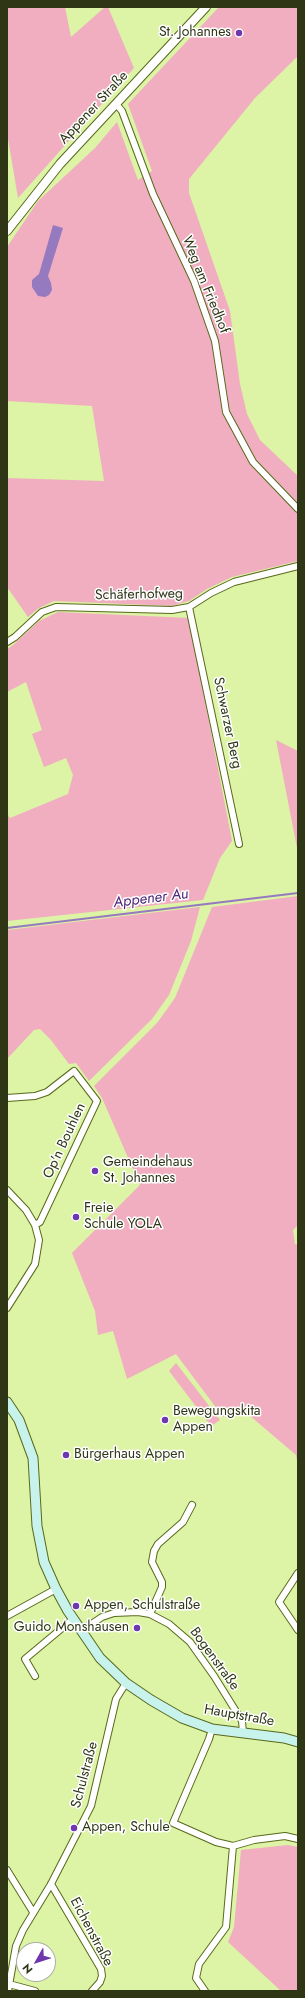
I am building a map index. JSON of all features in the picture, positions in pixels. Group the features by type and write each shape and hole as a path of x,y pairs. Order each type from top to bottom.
{"main road":[{"name":"Hauptstraße","path":"7,1402 19,1420 33,1458 38,1536 44,1562 56,1589 73,1619 100,1658 126,1683 170,1712 212,1729 284,1738 298,1742"}],"street":[{"name":"Appener Straße","path":"7,231 38,189 206,7"},
{"name":"Weg am Friedhof","path":"116,104 122,111 153,194 196,287 215,341 226,412 253,462 298,509"},
{"name":"Schäferhofweg","path":"7,642 15,637 42,612 56,607 172,610 190,607 211,593 234,582 298,566"},
{"name":"Schwarzer Berg","path":"190,607 240,844"},
{"name":"Op'n Bouhlen","path":"7,1098 35,1096 47,1092 74,1071 97,1101 40,1222 35,1225"},
{"path":"7,1190 26,1210 35,1225 38,1240 35,1264 7,1308"},
{"path":"150,1614 162,1588 162,1582 152,1562 154,1551 158,1544 183,1522 192,1505"},
{"path":"298,1573 279,1602 298,1630"},
{"path":"7,1616 56,1589"},
{"name":"Bogenstraße","path":"81,1630 108,1615 131,1612 150,1614 169,1624 190,1642 214,1676 242,1721 243,1733"},
{"path":"36,1676 25,1659 73,1619"},
{"name":"Schulstraße","path":"8,1991 16,1946 33,1912 51,1884 91,1806 116,1699 126,1683"},
{"path":"212,1729 173,1823 216,1842 233,1846 254,1840 285,1836 298,1838"},
{"path":"205,1991 196,1978 199,1964 226,1927 233,1846"},
{"path":"7,1870 33,1912"},
{"name":"Eichenstraße","path":"51,1884 101,1969 102,1976 100,1982 92,1991"},
{"path":"9,1984 35,1991"}],"shaded area":[{"path":"7,7 65,7 71,37 105,7 108,7 134,68 18,198 7,133"},
{"path":"219,7 298,7 298,56 255,98 189,179 189,193 230,311 240,384 247,414 260,440 298,476 298,561 232,577 207,589 189,601 171,606 54,601 39,608 28,617 7,587 7,478 104,481 92,406 7,401 7,247 38,201 95,148 117,122 138,180 152,171 128,104"},
{"path":"53,225 63,228 48,276 52,290 49,295 45,297 38,296 32,287 32,280 39,274"},
{"path":"58,612 189,618 232,841 220,858 203,900 7,921 7,814 10,818 68,794 73,775 66,758 44,767 32,734 42,730 26,682 7,692 7,649 39,621"},
{"path":"276,740 298,751 298,853"},
{"path":"298,896 298,1225 293,1230 295,1244 298,1245 298,1467 296,1455 242,1409 223,1417 176,1354 127,1379 113,1331 98,1335 95,1311 72,1253 140,1185 102,1098 94,1086 157,1023 175,998 212,907"},
{"path":"200,907 191,941 169,995 152,1019 89,1081 76,1063 69,1064 51,1040 40,1029 34,1030 7,1059 7,930"},
{"path":"176,1363 220,1420 211,1426 169,1371"},
{"path":"288,1845 298,1847 298,1991 281,1991 228,1942 234,1927 241,1850"}],"waterway":[{"name":"Appener Au","path":"7,928 298,893"}],"place":[{"name":"St. Johannes","path":"239,33"},
{"name":"Gemeindehaus St. Johannes","path":"95,1171"},
{"name":"Freie Schule YOLA","path":"76,1217"},
{"name":"Bewegungskita Appen","path":"165,1420"},
{"name":"Bürgerhaus Appen","path":"66,1455"},
{"name":"Appen, Schulstraße","path":"76,1606"},
{"name":"Guido Monshausen","path":"137,1628"},
{"name":"Appen, Schule","path":"74,1828"}]}
